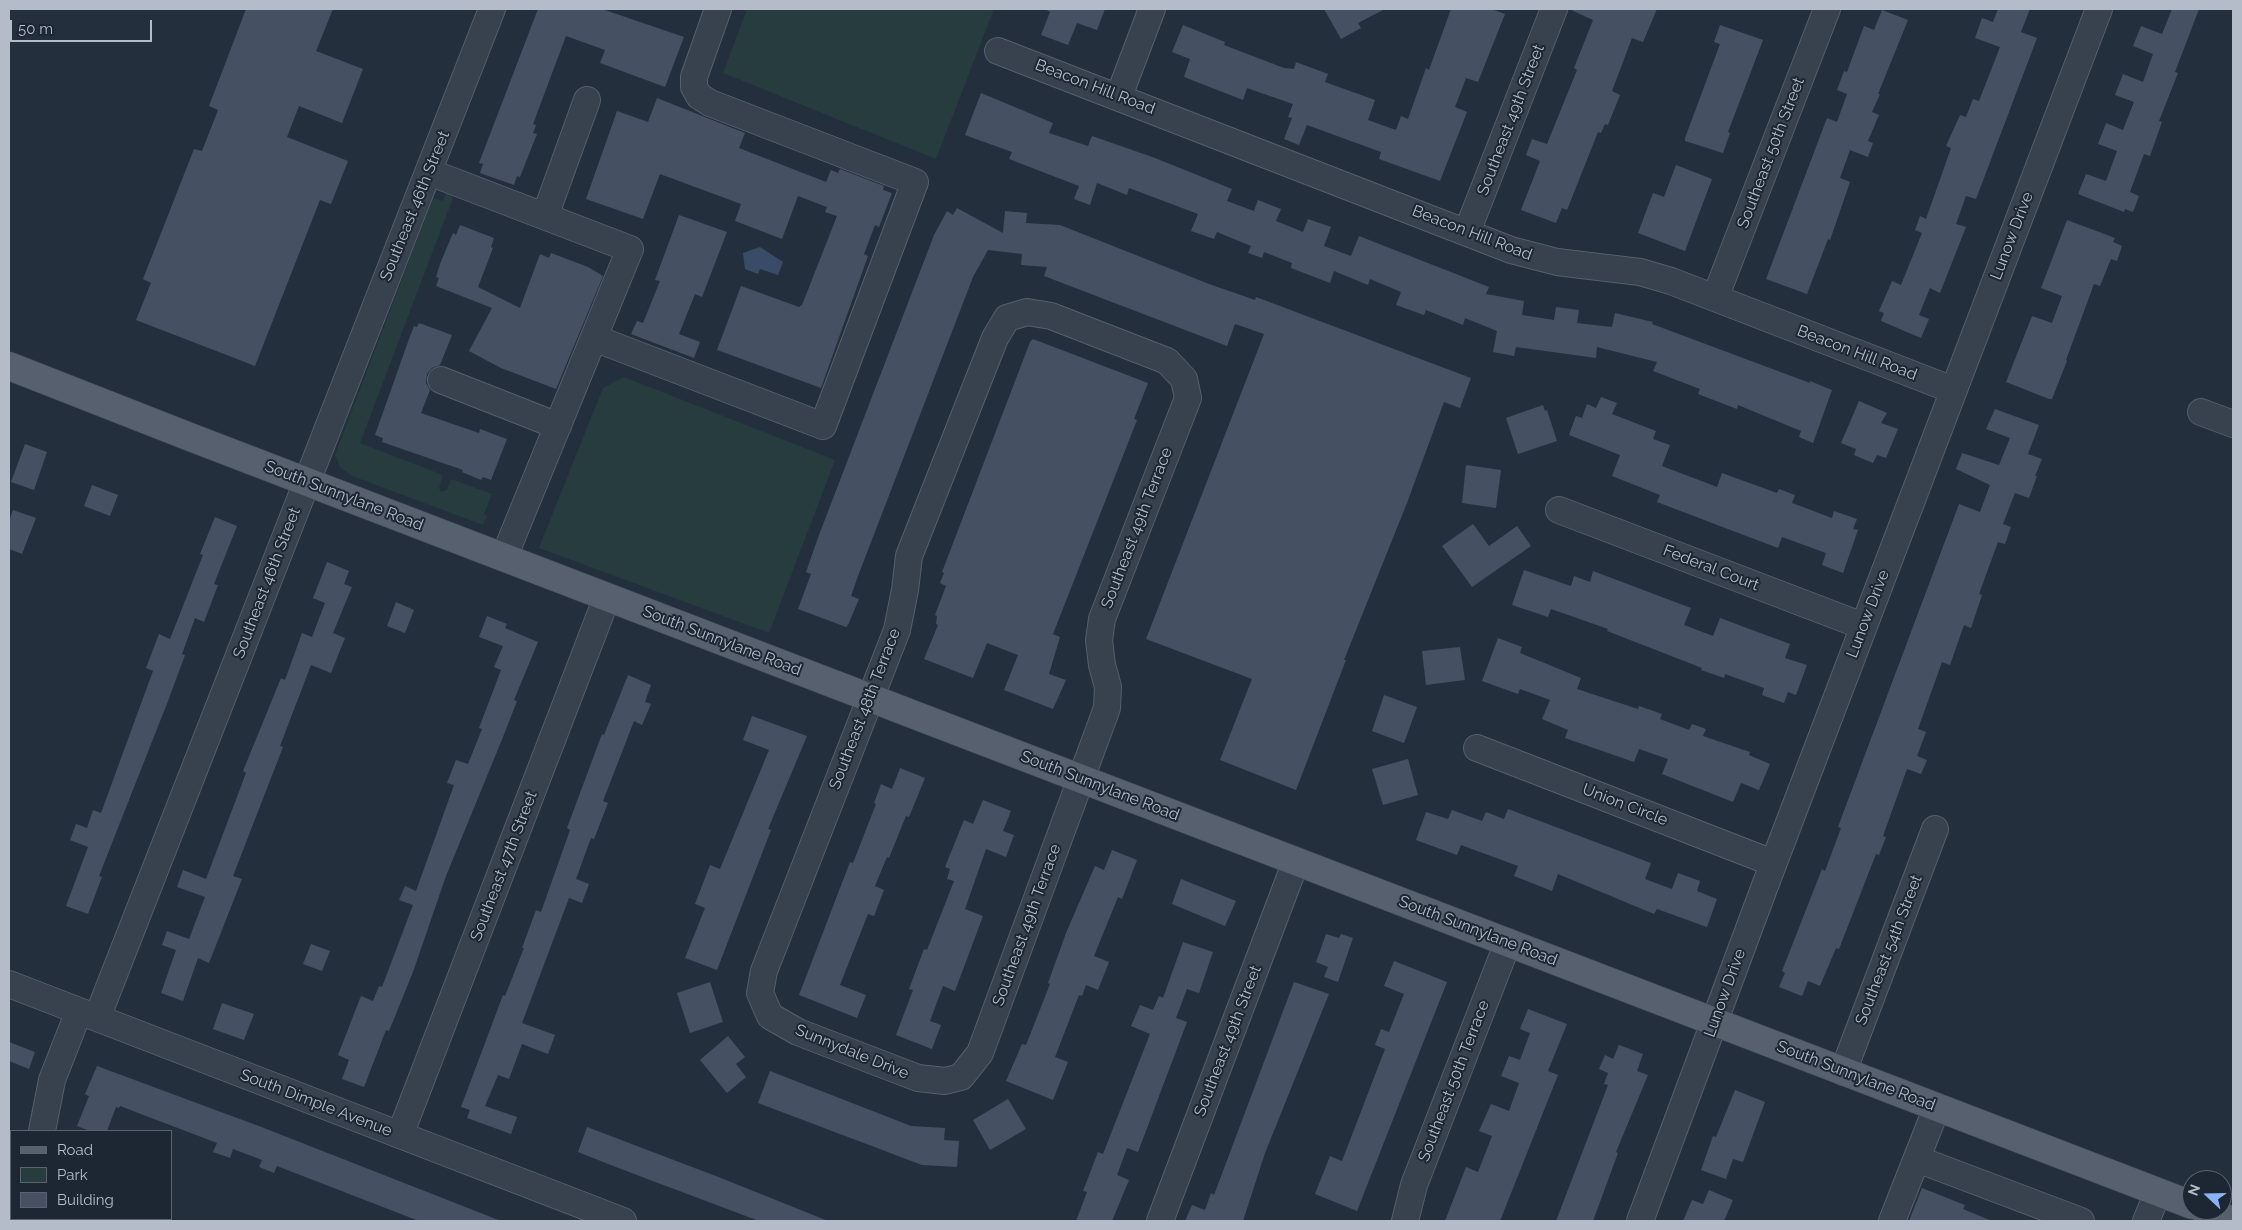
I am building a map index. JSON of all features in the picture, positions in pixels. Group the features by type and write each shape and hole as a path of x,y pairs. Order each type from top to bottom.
{"main road":[{"name":"South Sunnylane Road","path":"9,366 306,482 2182,1202"}],"street":[{"name":"Southeast 46th Street","path":"42,1130 52,1080 88,1014 306,482 492,9"},
{"path":"1119,96 1152,9"},
{"name":"Southeast 49th Street","path":"1467,232 1554,9"},
{"name":"Southeast 50th Street","path":"1715,298 1827,9"},
{"name":"Lunow Drive","path":"1640,1221 1863,626 2099,9"},
{"path":"594,338 823,426 915,182 710,103 699,96 694,87 694,77 710,11"},
{"name":"Beacon Hill Road","path":"998,51 1119,96 1532,257 1640,272 1715,298 1953,390"},
{"path":"545,216 586,100"},
{"path":"429,172 630,249 504,557"},
{"name":"Southeast 48th Terrace","path":"760,993 764,971 897,630 909,556 999,331 1007,318 1026,312 1051,316 1099,335"},
{"name":"Southeast 49th Terrace","path":"962,1077 980,1053 1107,708 1108,687 1099,640 1102,619 1188,398 1184,379 1167,361 1099,335"},
{"path":"441,380 558,426"},
{"path":"2201,412 2233,424"},
{"name":"Federal Court","path":"1559,510 1863,626"},
{"name":"Southeast 47th Street","path":"400,1136 607,596"},
{"name":"Union Circle","path":"1477,748 1774,863"},
{"name":"Southeast 54th Street","path":"1843,1072 1935,829"},
{"name":"Southeast 49th Street","path":"1160,1221 1296,861"},
{"name":"Southeast 50th Terrace","path":"1405,1221 1414,1185 1508,942"},
{"name":"South Dimple Avenue","path":"9,984 623,1221"},
{"name":"Sunnydale Drive","path":"760,993 770,1016 798,1032 918,1078 945,1081 962,1077"},
{"path":"1892,1221 1937,1107"},
{"path":"1916,1159 2081,1221"},
{"path":"2146,1221 2158,1192"}],"green space":[{"path":"747,9 994,9 936,159 723,73"},
{"path":"447,190 453,198 360,443 443,475 439,488 441,492 447,490 451,479 492,494 484,514 487,516 483,525 352,476 340,467 335,455 433,198 443,201"},
{"path":"624,377 835,460 769,633 539,548 603,388"}],"water":[{"path":"760,247 783,262 778,275 760,269 758,274 745,269 743,253"}],"building":[{"path":"246,9 333,9 316,51 363,69 342,123 299,106 287,137 348,161 331,204 320,200 255,366 136,320 151,283 143,279 194,149 202,151 218,110 209,106"},
{"path":"538,9 602,9 684,37 665,87 600,63 605,50 566,36 533,124 536,125 533,133 537,134 520,177 517,176 514,185 480,173 483,164 479,163"},
{"path":"1045,9 1105,9 1097,30 1077,23 1068,45 1041,35 1050,12"},
{"path":"1324,9 1385,9 1358,23 1361,28 1341,39"},
{"path":"1451,9 1491,9 1505,14 1478,82 1466,78 1455,107 1467,112 1440,181 1379,159 1381,152 1307,125 1299,145 1284,139 1292,118 1288,117 1293,104 1247,88 1243,100 1184,77 1190,59 1172,52 1183,25 1225,42 1224,45 1284,68 1294,69 1296,62 1328,74 1325,82 1375,100 1368,120 1396,130 1401,116 1408,119 1426,68 1429,70"},
{"path":"1569,9 1657,9 1643,42 1632,38 1612,91 1620,95 1608,125 1605,124 1601,133 1598,132 1567,210 1562,208 1556,223 1521,210 1540,161 1526,155 1532,139 1547,144 1577,70 1574,68 1593,20"},
{"path":"1998,9 2030,9 2021,32 2037,38 1976,199 1966,196 1956,224 1966,227 1940,293 1930,288 1919,315 1929,319 1921,338 1881,321 1884,313 1879,311 1892,281 1901,285 1922,233 1915,230 1920,216 1926,219 1951,148 1946,146 1960,115 1966,117 1973,99 1979,101 2000,47 1975,38 1982,18 1993,22"},
{"path":"2172,9 2199,9 2175,72 2178,73 2159,121 2162,122 2150,156 2144,154 2130,192 2139,196 2133,212 2125,209 2124,212 2078,194 2086,174 2106,181 2117,151 2098,144 2106,123 2123,130 2134,102 2115,95 2123,74 2143,82 2153,54 2133,46 2141,26 2162,34"},
{"path":"1882,10 1908,20 1872,112 1879,115 1868,141 1873,143 1868,157 1850,150 1840,178 1850,182 1830,240 1828,239 1807,294 1766,279 1827,118 1837,122 1847,94 1837,90 1844,71 1847,72 1864,26 1874,30"},
{"path":"1720,25 1763,40 1728,132 1730,133 1723,153 1685,141 1720,44 1714,42"},
{"path":"981,93 1053,123 1049,133 1088,146 1092,136 1155,158 1232,189 1227,201 1254,211 1258,200 1281,209 1276,221 1303,232 1308,219 1331,227 1324,246 1351,256 1359,236 1489,287 1486,294 1524,301 1522,315 1554,320 1556,307 1579,310 1577,323 1612,327 1615,313 1653,322 1652,324 1832,390 1813,443 1799,437 1801,431 1738,405 1737,409 1698,394 1700,389 1653,371 1657,362 1597,347 1596,358 1516,347 1514,356 1493,352 1497,331 1465,318 1463,325 1426,310 1424,315 1396,305 1401,292 1370,279 1368,285 1334,271 1330,283 1291,268 1292,263 1264,252 1262,258 1248,253 1251,246 1217,232 1214,239 1191,231 1198,214 1129,188 1127,195 1097,183 1090,205 1074,199 1079,186 1009,159 1012,152 965,135"},
{"path":"657,98 745,133 739,148 826,182 831,170 838,173 840,169 884,186 883,190 892,193 879,227 875,225 864,254 868,256 821,388 717,350 741,286 799,307 802,305 837,216 825,212 827,207 798,196 782,239 735,221 741,204 660,174 643,219 586,199 617,111 648,122"},
{"path":"1676,165 1712,179 1685,251 1638,233 1653,193 1664,197"},
{"path":"957,208 1003,233 1005,211 1027,213 1026,223 1060,225 1209,284 1255,300 1256,297 1471,378 1460,408 1444,402 1296,790 1220,760 1252,679 1146,639 1264,334 1235,324 1227,346 1044,276 1047,267 1021,265 1022,254 988,250 973,277 858,576 851,596 859,599 848,625 846,627 798,609 811,574 806,572 819,535 934,235 947,211 953,215"},
{"path":"679,215 727,232 702,297 695,294 679,334 700,342 694,358 631,334 637,321 643,323 660,281 655,280"},
{"path":"2067,220 2115,238 2113,242 2122,246 2117,261 2111,259 2100,286 2094,284 2067,361 2052,399 2049,399 2006,382 2032,316 2052,323 2062,296 2041,288"},
{"path":"460,225 494,238 491,247 493,248 478,287 520,308 540,254 549,258 551,253 588,267 603,276 556,389 501,368 469,351 492,308 436,286 439,278 436,277 440,264 453,233 456,235"},
{"path":"419,323 452,335 440,365 432,368 427,374 426,383 430,390 421,413 479,433 480,429 507,439 491,480 483,477 481,480 462,472 463,470 382,442 383,438 375,435 414,326 417,327"},
{"path":"1033,339 1148,383 1134,419 1137,420 1053,634 1060,637 1049,674 1066,680 1053,709 1004,690 1018,655 987,643 973,678 924,659 938,625 936,624 937,616 935,615 946,586 940,583 944,573 942,572 1030,342"},
{"path":"1601,397 1617,403 1612,414 1656,431 1653,439 1670,445 1662,466 1717,487 1722,473 1777,493 1779,489 1795,495 1792,503 1832,518 1834,511 1857,519 1853,529 1858,530 1843,573 1822,565 1826,553 1782,537 1778,548 1657,502 1660,495 1612,476 1620,455 1569,435 1576,416 1582,418 1587,404 1596,408"},
{"path":"1859,401 1887,413 1881,423 1898,429 1886,458 1877,455 1873,463 1854,455 1856,449 1841,443"},
{"path":"1543,405 1545,411 1547,410 1557,441 1518,454 1506,418"},
{"path":"1995,409 2039,425 2028,454 2042,459 2035,476 2037,476 2029,498 2015,493 2003,524 2011,527 2005,544 1998,542 1979,594 1982,595 1971,628 1964,625 1950,665 1942,662 1918,729 1926,732 1917,756 1927,760 1921,774 1907,769 1883,836 1886,837 1879,855 1876,854 1839,949 1836,948 1820,986 1808,981 1802,996 1779,987 1785,973 1782,971 1822,869 1825,871 1841,828 1838,827 1959,504 1980,512 1990,485 1956,469 1962,453 1999,465 2010,438 1986,429"},
{"path":"25,444 47,452 34,490 11,482"},
{"path":"1466,465 1501,470 1496,508 1462,503"},
{"path":"92,485 118,495 110,516 84,506"},
{"path":"13,510 36,518 22,554 9,549 9,521"},
{"path":"215,517 237,526 214,584 218,585 204,622 195,618 182,654 185,655 99,876 102,877 88,914 66,906 88,847 70,840 76,824 87,828 93,810 101,813 153,671 146,668 159,634 170,639 203,555 200,554"},
{"path":"1473,524 1489,546 1517,526 1531,546 1472,587 1442,546"},
{"path":"327,562 349,571 344,584 352,587 333,633 345,638 331,673 311,665 280,746 283,747 233,876 242,879 209,963 198,958 183,1001 161,993 176,950 162,945 167,931 189,939 205,897 177,887 183,870 206,879 246,773 243,771 281,678 285,680 302,633 312,637 325,603 313,598"},
{"path":"1524,570 1571,586 1574,576 1590,582 1593,571 1691,608 1684,625 1713,636 1720,618 1790,644 1785,658 1807,665 1796,695 1788,692 1784,703 1762,695 1764,688 1725,674 1724,678 1701,670 1702,668 1607,631 1608,629 1551,609 1548,617 1512,605"},
{"path":"396,602 414,610 405,633 387,626"},
{"path":"487,616 507,624 505,628 538,642 514,700 517,701 503,737 446,876 413,972 389,1031 386,1030 364,1087 342,1079 349,1060 338,1055 361,996 373,1001 379,986 382,987 413,905 399,900 405,886 416,891 454,785 447,783 456,760 468,764 482,729 479,728 501,670 494,667 503,646 479,637"},
{"path":"1498,638 1522,647 1520,653 1581,678 1577,689 1638,709 1639,706 1662,714 1660,719 1689,730 1692,724 1706,729 1703,736 1750,752 1749,755 1770,764 1759,790 1741,783 1733,802 1662,774 1668,759 1639,749 1634,762 1565,738 1568,730 1542,719 1550,700 1520,689 1518,694 1482,681"},
{"path":"1460,647 1465,680 1426,685 1422,651"},
{"path":"628,675 651,685 645,702 651,704 642,725 634,721 603,801 608,803 594,839 591,838 576,879 589,884 582,903 569,898 522,1023 555,1035 548,1054 522,1044 509,1079 498,1075 485,1106 517,1117 511,1134 467,1118 470,1110 461,1107 503,995 505,996 524,948 522,948 536,910 541,912 570,830 567,828 602,734 604,735"},
{"path":"1384,695 1417,707 1404,743 1372,731"},
{"path":"752,716 807,736 768,829 771,830 717,970 685,958 705,908 695,904 710,865 720,869 769,750 743,740"},
{"path":"1408,759 1418,795 1383,805 1372,769"},
{"path":"900,768 925,778 909,817 906,816 875,886 884,890 874,916 868,914 840,985 866,995 857,1018 799,995 850,862 853,863 876,804 874,803 881,784 892,789"},
{"path":"983,800 1011,811 1003,831 1014,835 1006,857 986,849 965,909 983,916 955,991 943,986 930,1021 941,1025 932,1049 896,1035 913,990 909,989 924,949 927,950 954,881 947,879 950,869 945,867 964,820 973,824"},
{"path":"1508,809 1651,863 1645,879 1672,889 1678,873 1700,881 1697,891 1717,899 1707,927 1657,909 1654,914 1558,874 1552,891 1514,876 1518,866 1461,845 1457,855 1416,840 1426,812 1448,819 1452,810 1482,821 1486,812 1504,819"},
{"path":"1112,850 1137,860 1122,899 1118,897 1094,956 1109,962 1098,990 1086,985 1082,996 1079,995 1055,1057 1068,1062 1053,1100 1006,1081 1022,1044 1026,1045 1050,984 1048,983 1066,933 1095,866 1104,870"},
{"path":"1181,879 1236,901 1225,926 1172,904"},
{"path":"1326,934 1339,938 1341,934 1353,938 1338,982 1324,977 1328,967 1316,962"},
{"path":"1183,942 1213,952 1199,993 1187,989 1176,1018 1187,1022 1138,1152 1127,1148 1117,1175 1129,1180 1112,1221 1076,1221 1087,1192 1083,1191 1098,1152 1103,1154 1150,1034 1131,1026 1140,1005 1153,1010 1159,996 1163,998"},
{"path":"311,944 330,951 322,971 303,964"},
{"path":"1394,961 1447,982 1357,1211 1315,1194 1330,1156 1342,1161 1385,1049 1375,1045 1381,1029 1389,1032 1404,994 1384,986"},
{"path":"710,982 723,1022 690,1033 677,993"},
{"path":"1294,982 1329,994 1265,1153 1243,1221 1185,1221 1192,1205 1205,1210 1211,1193 1214,1195"},
{"path":"222,1003 254,1014 244,1040 213,1029"},
{"path":"1528,1009 1567,1024 1548,1071 1558,1075 1500,1221 1445,1221 1466,1167 1478,1172 1492,1136 1479,1131 1491,1104 1509,1111 1519,1083 1501,1076 1509,1056 1520,1060 1530,1033 1520,1029"},
{"path":"728,1036 745,1057 736,1064 746,1077 727,1093 700,1060"},
{"path":"9,1042 35,1052 29,1069 9,1061"},
{"path":"1619,1045 1643,1054 1637,1071 1648,1075 1616,1152 1618,1153 1593,1221 1556,1221 1608,1085 1604,1084 1608,1073 1599,1069 1605,1055 1613,1059"},
{"path":"97,1066 264,1128 501,1221 419,1221 277,1166 274,1173 259,1167 262,1160 233,1149 230,1158 213,1152 217,1143 120,1106 119,1108 116,1107 107,1130 87,1130 77,1126 89,1096 85,1094"},
{"path":"770,1071 911,1126 945,1128 944,1140 959,1141 957,1167 922,1165 758,1103"},
{"path":"1735,1090 1765,1102 1743,1162 1733,1159 1726,1179 1701,1170 1713,1136 1716,1137"},
{"path":"1008,1099 1026,1129 990,1150 973,1120"},
{"path":"587,1127 828,1221 759,1221 621,1169 578,1152"},
{"path":"1922,1188 1965,1205 1963,1209 1992,1221 1909,1221"},
{"path":"1709,1190 1733,1200 1724,1221 1683,1221 1692,1200 1703,1204"}]}
